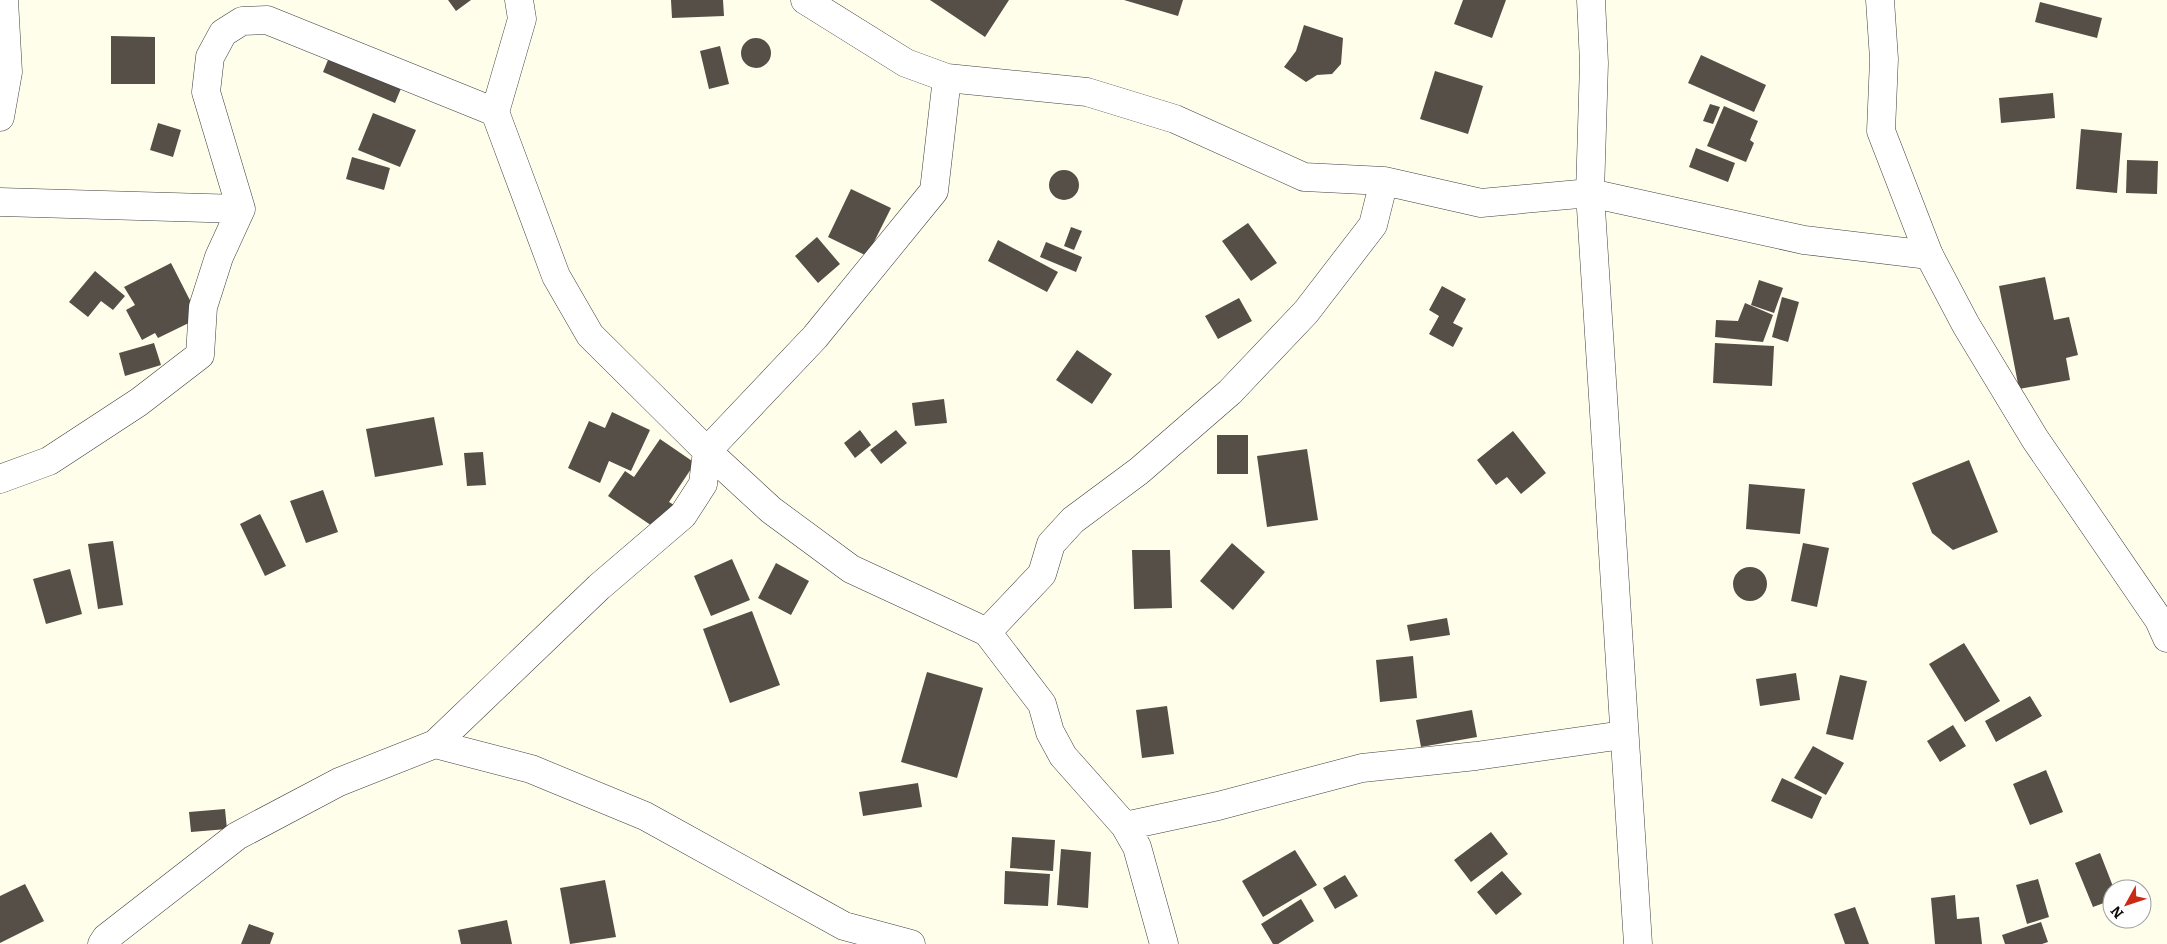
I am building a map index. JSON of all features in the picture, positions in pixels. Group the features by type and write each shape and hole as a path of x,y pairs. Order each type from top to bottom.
{"street":[{"path":"0,116 8,72 4,0"},
{"path":"519,0 522,19 495,112 556,276 590,335 707,451 771,510 851,569 987,632 1042,704 1050,732 1063,756 1125,826 1137,848 1164,944"},
{"path":"805,0 906,62 947,78 1087,92 1175,119 1304,177 1384,181 1481,203 1590,193 1804,240 1928,255"},
{"path":"1591,0 1594,63 1590,193 1623,735 1638,944"},
{"path":"1880,0 1884,59 1880,131 1928,255 1966,325 2034,439 2159,620 2167,638"},
{"path":"0,479 49,461 139,402 200,354 203,307 219,258 241,209 206,92 210,56 223,33 242,20 267,20 495,112"},
{"path":"102,944 106,938 237,836 339,782 435,744 599,587 683,515 704,484 707,451 815,337 934,191 947,78"},
{"path":"987,632 1042,574 1051,544 1073,520 1139,471 1230,392 1306,312 1373,225 1384,181"},
{"path":"0,202 241,209"},
{"path":"1125,826 1218,806 1362,768 1476,756 1623,735"},
{"path":"435,744 531,769 645,816 844,935 911,944"}],"building":[{"path":"448,0 471,0 456,11"},
{"path":"671,0 723,0 724,16 672,18"},
{"path":"930,0 1009,0 985,37"},
{"path":"1124,0 1183,0 1178,16"},
{"path":"1463,0 1506,0 1492,38 1454,24"},
{"path":"2040,2 2102,18 2097,38 2035,22"},
{"path":"1304,25 1343,38 1341,64 1332,74 1317,75 1306,82 1284,67 1296,51"},
{"path":"111,36 155,37 155,84 111,84"},
{"path":"756,38 767,42 771,53 767,64 756,68 745,64 741,53 745,42"},
{"path":"720,46 729,84 709,89 700,51"},
{"path":"330,55 402,86 395,103 323,72"},
{"path":"1701,55 1766,85 1754,112 1688,83"},
{"path":"1435,71 1483,86 1468,134 1420,119"},
{"path":"2053,93 2055,118 2001,123 1999,98"},
{"path":"1710,104 1720,107 1713,124 1703,121"},
{"path":"1724,106 1758,121 1750,140 1754,143 1746,162 1707,146"},
{"path":"373,113 416,130 400,167 358,150"},
{"path":"158,123 181,130 173,157 150,150"},
{"path":"2081,129 2122,133 2117,193 2076,189"},
{"path":"1696,148 1735,163 1728,182 1689,167"},
{"path":"352,157 390,168 384,190 346,179"},
{"path":"2127,160 2158,161 2157,194 2126,193"},
{"path":"1064,170 1070,171 1078,179 1078,191 1070,199 1064,200 1058,199 1050,191 1049,185 1050,179 1058,171"},
{"path":"851,189 891,208 867,256 828,237"},
{"path":"1248,223 1277,263 1251,281 1222,241"},
{"path":"1071,227 1082,231 1074,250 1064,246"},
{"path":"817,237 840,264 818,283 795,256"},
{"path":"998,240 1058,272 1047,292 988,261"},
{"path":"1046,242 1082,257 1076,272 1040,257"},
{"path":"171,263 199,318 158,338 155,333 142,340 126,310 135,305 124,287"},
{"path":"95,271 125,296 113,310 101,301 88,317 69,302"},
{"path":"2045,277 2054,320 2069,317 2078,355 2066,358 2070,380 2019,389 1999,286"},
{"path":"1759,280 1783,288 1774,313 1751,305"},
{"path":"1442,286 1466,299 1453,323 1463,328 1453,347 1429,334 1439,316 1429,310"},
{"path":"1782,297 1799,302 1788,342 1772,337"},
{"path":"1239,298 1252,321 1218,339 1205,316"},
{"path":"1745,303 1773,315 1763,342 1715,337 1716,320 1738,321"},
{"path":"154,343 161,365 125,376 119,353"},
{"path":"1715,343 1774,346 1772,386 1713,383"},
{"path":"1077,350 1112,374 1092,404 1056,380"},
{"path":"944,399 947,423 915,426 912,403"},
{"path":"612,412 650,430 631,471 609,461 600,483 568,468 589,421 605,428"},
{"path":"434,417 443,465 375,477 366,429"},
{"path":"860,430 871,445 855,458 844,443"},
{"path":"896,430 907,443 881,464 870,450"},
{"path":"1513,431 1546,473 1521,494 1507,477 1496,485 1477,460"},
{"path":"1217,435 1248,435 1248,474 1217,474"},
{"path":"660,439 695,463 669,502 674,505 658,530 608,496 625,471 634,477"},
{"path":"1307,449 1318,520 1267,527 1257,456"},
{"path":"483,452 486,485 467,486 464,453"},
{"path":"1969,460 1998,532 1953,550 1932,533 1912,483"},
{"path":"1749,484 1805,489 1800,534 1746,529"},
{"path":"323,490 338,532 306,543 290,501"},
{"path":"260,514 286,566 265,576 240,524"},
{"path":"113,541 123,605 98,609 88,544"},
{"path":"1232,543 1265,572 1233,610 1200,581"},
{"path":"1803,543 1829,548 1817,607 1791,601"},
{"path":"1132,550 1170,550 1172,608 1134,609"},
{"path":"732,559 750,600 711,616 694,576"},
{"path":"776,563 809,581 791,615 758,598"},
{"path":"1750,567 1757,568 1762,572 1766,577 1766,591 1762,596 1757,600 1750,601 1743,600 1738,596 1734,591 1733,584 1734,577 1738,572 1743,568"},
{"path":"70,569 82,614 46,624 33,579"},
{"path":"752,611 780,685 730,703 703,629"},
{"path":"1447,618 1450,635 1410,641 1407,625"},
{"path":"1964,643 2000,701 1965,722 1929,664"},
{"path":"1413,656 1417,698 1380,702 1376,660"},
{"path":"927,672 983,688 957,778 901,762"},
{"path":"1796,673 1800,700 1760,706 1756,679"},
{"path":"1840,675 1867,681 1853,740 1826,734"},
{"path":"2030,696 2042,716 1996,742 1985,721"},
{"path":"1167,706 1174,754 1142,758 1136,710"},
{"path":"1472,710 1477,737 1421,747 1416,720"},
{"path":"1953,725 1966,746 1940,762 1927,741"},
{"path":"1813,746 1844,763 1826,795 1794,778"},
{"path":"2046,770 2063,812 2030,825 2013,784"},
{"path":"1782,778 1822,797 1812,819 1771,801"},
{"path":"918,783 922,807 863,816 859,792"},
{"path":"225,809 227,829 191,832 189,812"},
{"path":"1491,832 1508,854 1471,882 1454,860"},
{"path":"1012,837 1055,840 1053,871 1010,868"},
{"path":"1061,849 1091,852 1088,908 1057,905"},
{"path":"1295,850 1317,885 1263,917 1242,881"},
{"path":"2100,853 2110,879 2102,879 2102,904 2093,907 2075,863"},
{"path":"1005,871 1050,874 1048,906 1004,904"},
{"path":"1502,871 1522,894 1496,915 1477,892"},
{"path":"1345,875 1358,896 1335,909 1323,888"},
{"path":"2038,879 2049,917 2027,924 2016,885"},
{"path":"605,880 616,937 570,944 560,888"},
{"path":"25,884 44,921 0,943 0,896"},
{"path":"1955,895 1957,919 1979,917 1982,944 1935,944 1931,898"},
{"path":"1301,899 1314,921 1278,944 1273,944 1261,924"},
{"path":"1855,907 1869,944 1845,944 1834,914"},
{"path":"507,920 512,944 461,944 458,930"},
{"path":"2041,922 2048,942 2042,944 2005,944 2002,935"},
{"path":"249,924 274,933 270,944 241,944"}]}
